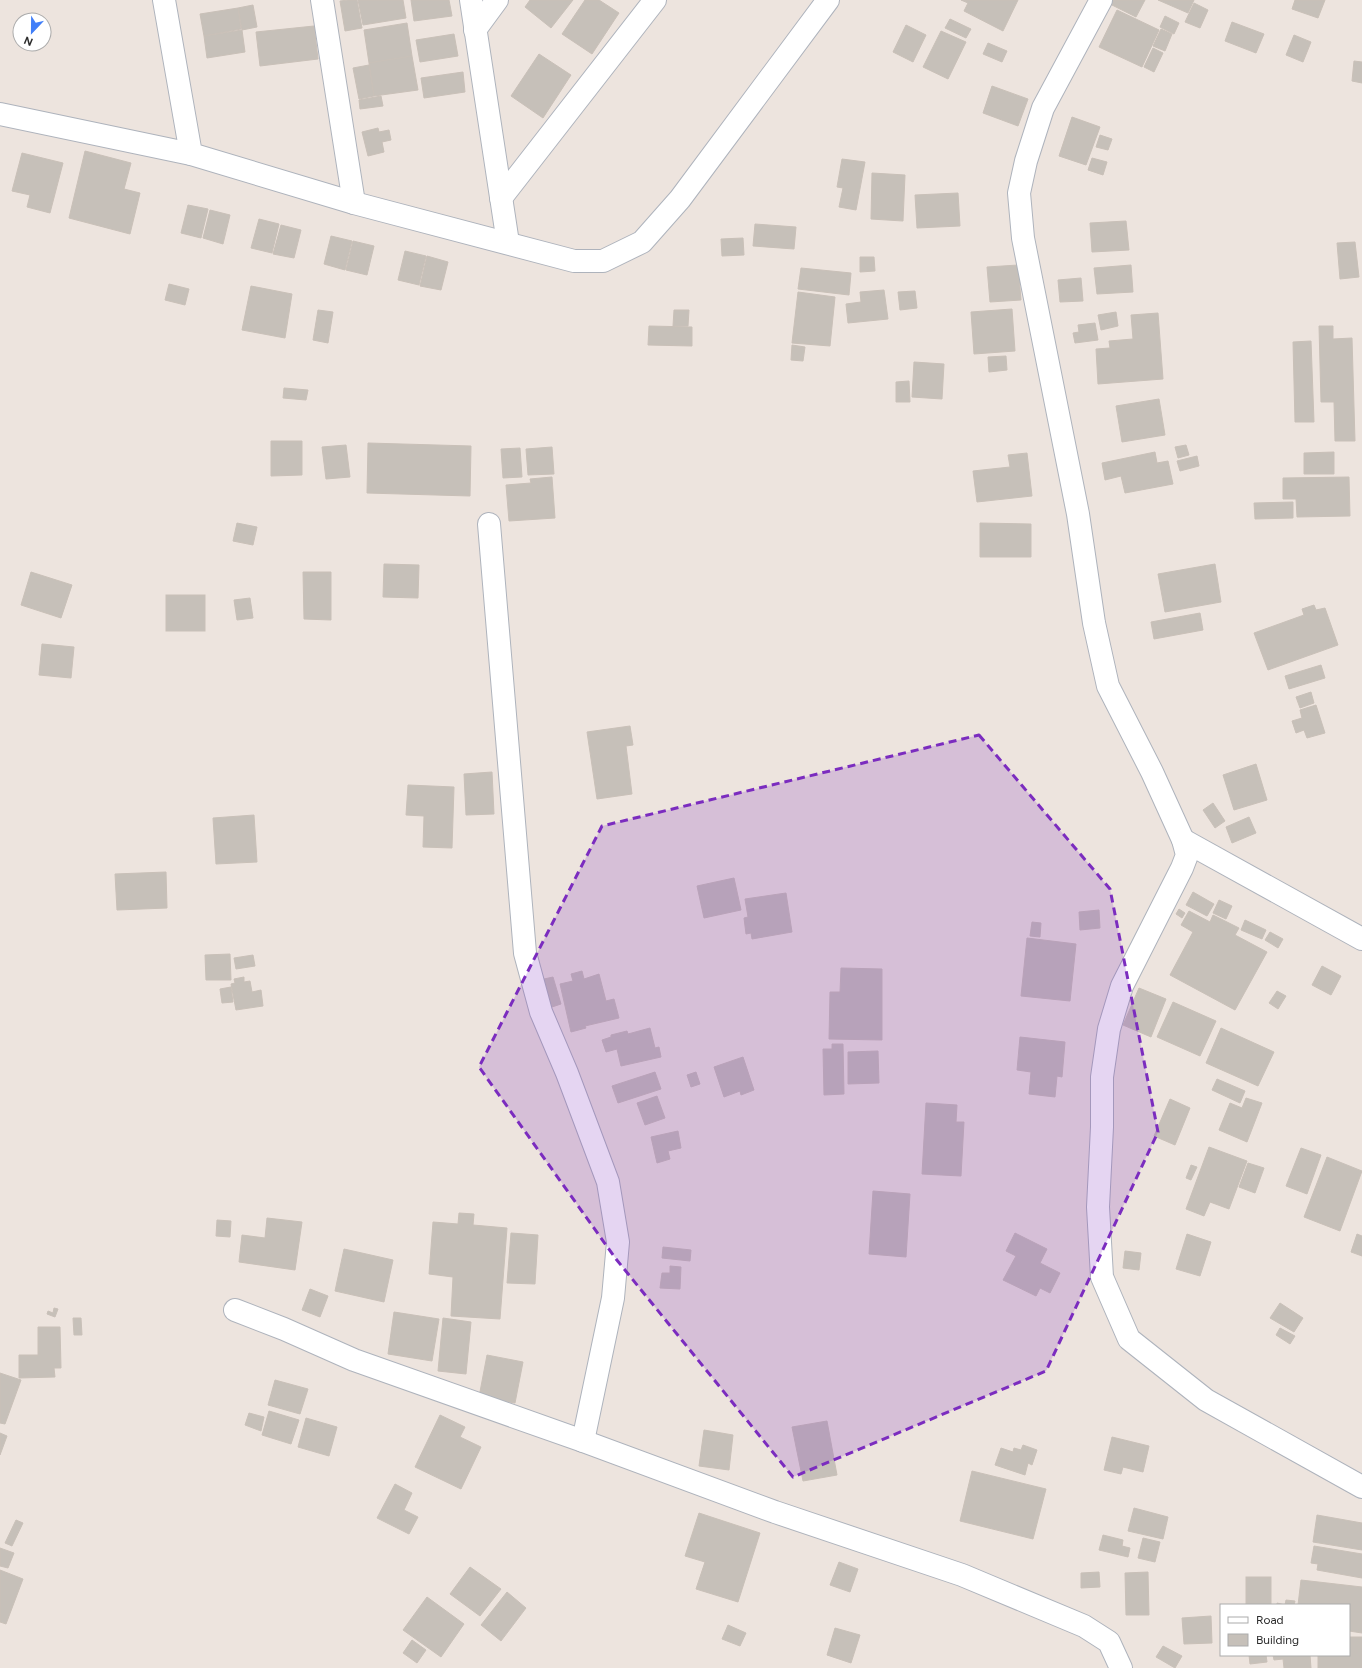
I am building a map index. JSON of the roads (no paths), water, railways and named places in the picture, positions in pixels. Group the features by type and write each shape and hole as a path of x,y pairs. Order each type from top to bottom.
{"street":[{"path":"164,0 191,154"},
{"path":"322,0 354,202"},
{"path":"471,0 508,243"},
{"path":"475,30 498,0"},
{"path":"501,198 655,0"},
{"path":"0,114 191,154 354,202 574,261 603,261 642,242 680,199 828,0"},
{"path":"1101,0 1043,108 1026,161 1019,192 1022,238 1078,514 1094,624 1108,686 1152,772 1183,840 1186,855 1182,868 1122,986 1109,1029 1102,1077 1102,1127 1098,1207 1102,1278 1129,1339 1206,1400 1362,1487"},
{"path":"489,524 525,953 541,1012 567,1073 608,1182 618,1242 613,1298 583,1441"},
{"path":"1183,840 1362,939"},
{"path":"235,1310 284,1329 354,1360 583,1441 775,1512 962,1575 1084,1626 1109,1642 1121,1668"}]}
